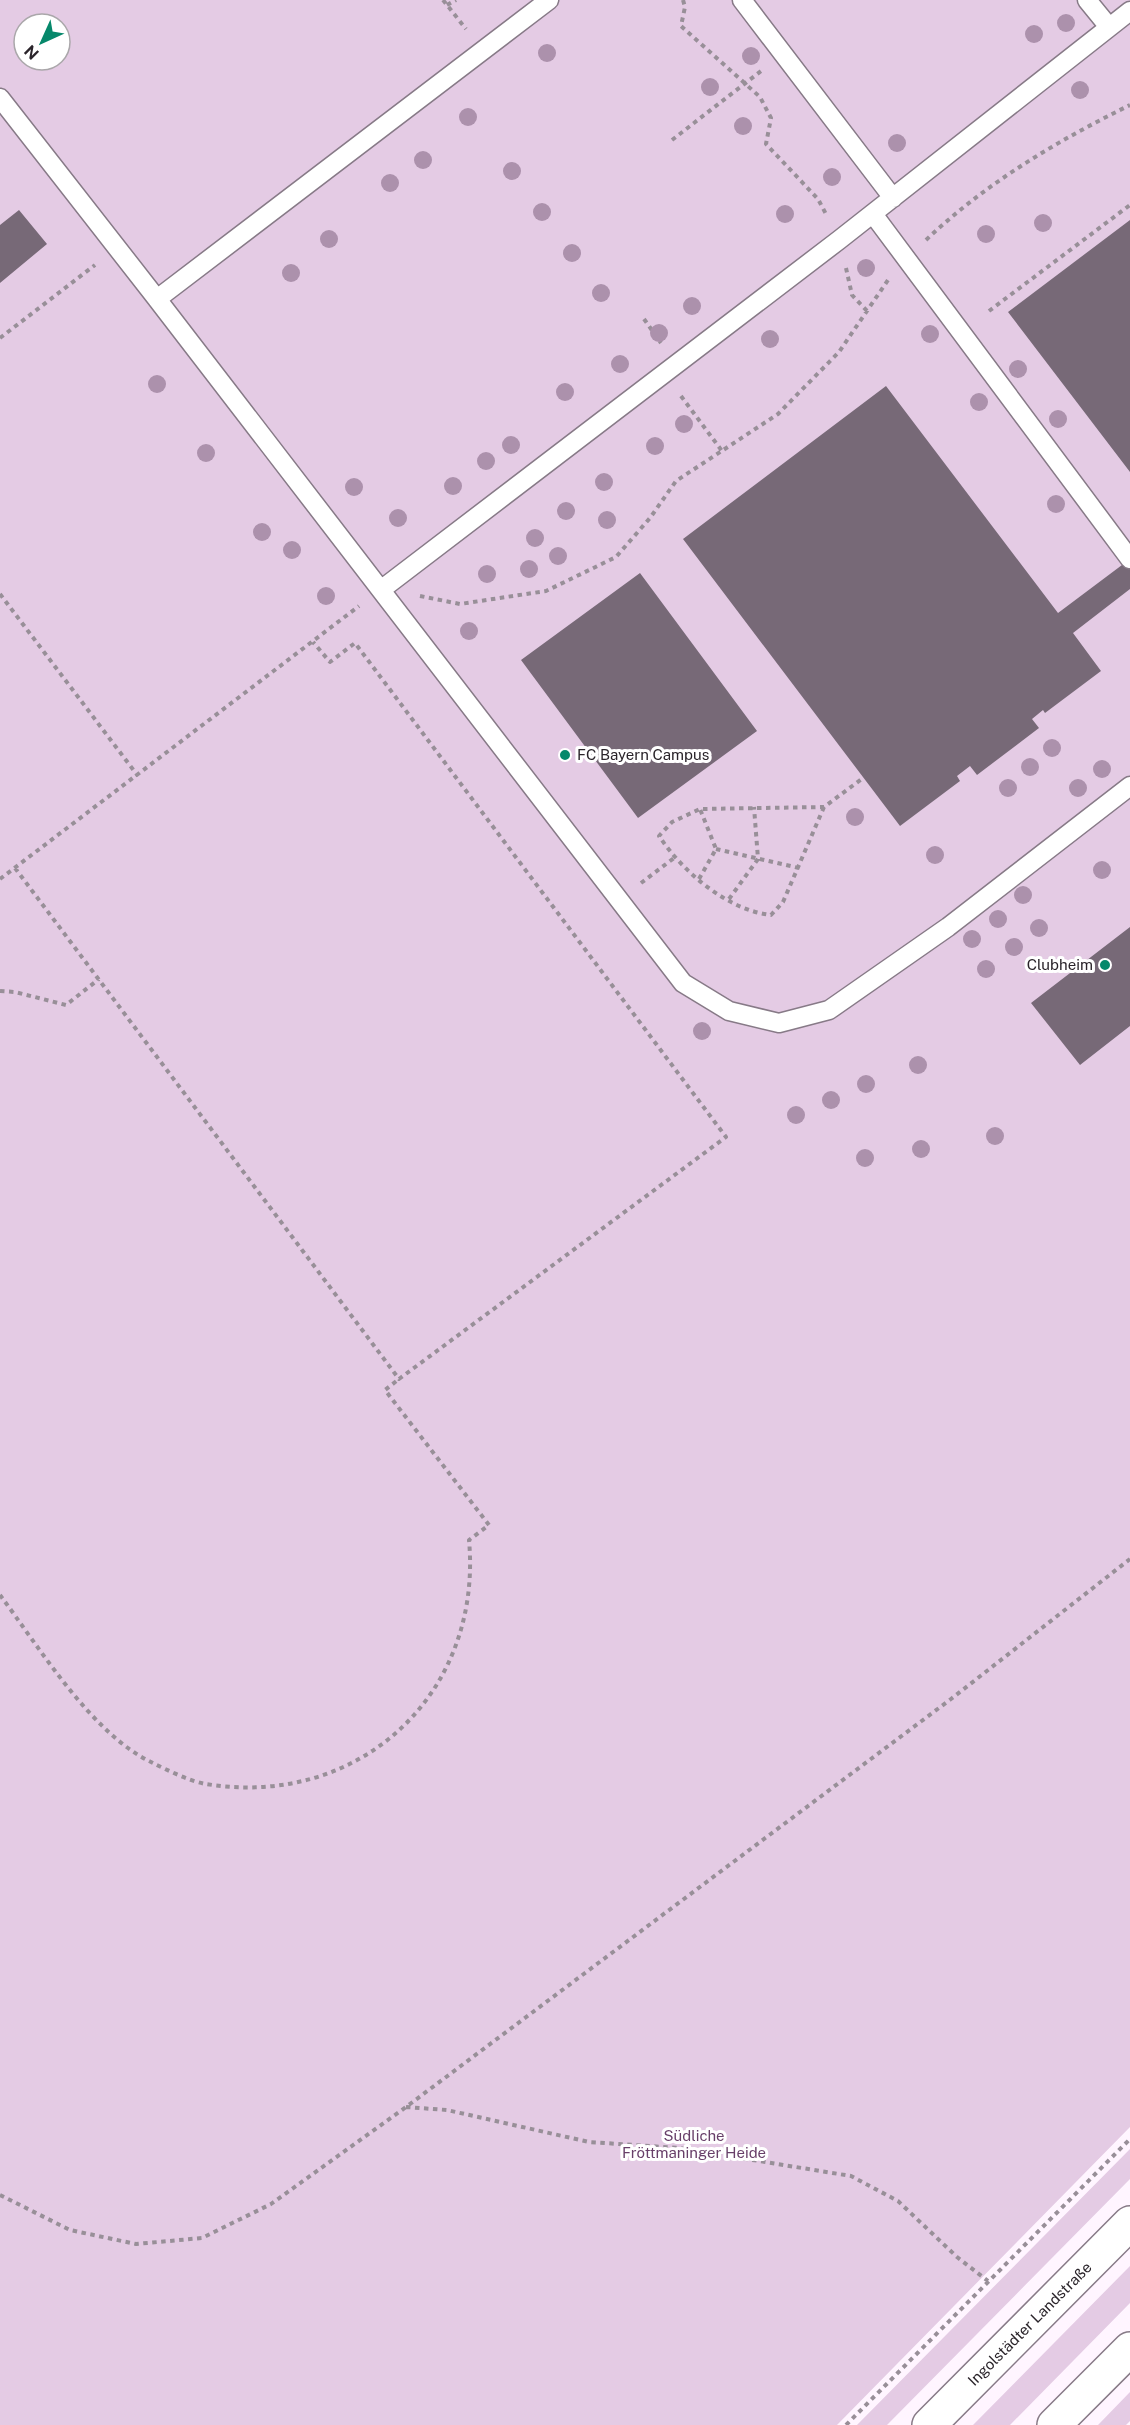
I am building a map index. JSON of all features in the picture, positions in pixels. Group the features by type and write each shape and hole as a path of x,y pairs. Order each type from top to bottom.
{"main road":[{"name":"Ingolstädter Landstraße","path":"929,2425 1130,2223"},
{"path":"1054,2425 1130,2349"}],"lane":[{"path":"157,299 549,0"},
{"path":"742,0 892,198"},
{"path":"1087,0 1109,27"},
{"path":"382,589 839,240 1130,11"},
{"path":"0,98 382,589 683,983 729,1011 779,1023 829,1010 948,927 1130,786"},
{"path":"873,213 1130,559"}],"path":[{"path":"443,0 483,51"},
{"path":"447,5 456,0"},
{"path":"683,0 685,7 681,26 760,97 771,118 766,144 818,199 839,240 852,295 868,312"},
{"path":"672,140 783,54"},
{"path":"0,879 382,589 460,604 546,591 616,557 650,518 676,482 778,414 839,352 895,270 940,228 998,181 1038,154 1130,105"},
{"path":"989,311 1130,205"},
{"path":"0,338 117,248"},
{"path":"664,374 722,451"},
{"path":"0,594 138,776"},
{"path":"0,1595 78,1698 109,1733 149,1761 204,1783 259,1789 308,1780 360,1760 397,1733 428,1699 454,1655 467,1612 472,1568 469,1540 489,1525 385,1390 726,1137 355,643 330,662 313,642"},
{"path":"824,807 700,809 672,822 659,836 674,858 699,879 729,900 756,913 771,915 783,902 824,807 863,778"},
{"path":"729,900 758,859 754,807"},
{"path":"700,809 716,849"},
{"path":"716,849 799,868"},
{"path":"699,879 716,849"},
{"path":"618,899 674,858"},
{"path":"15,868 399,1379"},
{"path":"0,991 15,992 66,1005 99,979"},
{"path":"0,2195 70,2230 136,2244 202,2238 271,2204 406,2107 941,1706 1130,1559"},
{"path":"406,2107 447,2110 589,2142 679,2148 851,2176 898,2201 957,2257 988,2281"},
{"path":"846,2425 1130,2139"}],"green space":[{"name":"FC Bayern Campus","path":"0,0 1130,0 1130,2127 837,2425 0,2425"},
{"path":"1130,2149 1130,2179 887,2425 857,2425"},
{"path":"1130,2266 1130,2303 1010,2425 973,2425"},
{"path":"1130,2392 1130,2421 1126,2425 1098,2425"}],"building":[{"path":"19,210 47,244 0,283 0,225"},
{"path":"1130,220 1130,472 1008,312"},
{"path":"886,386 1058,613 1130,559 1130,589 1073,633 1101,671 1045,713 1043,710 1032,719 1039,728 977,775 970,766 957,776 960,781 900,826 683,539"},
{"path":"640,573 757,731 638,818 521,660"},
{"name":"Clubheim","path":"1130,927 1130,1026 1080,1065 1031,1003"}],"place":[{"name":"FC Bayern Campus","path":"565,755"},
{"name":"Clubheim","path":"1105,965"}],"park label":[{"name":"Südliche Fröttmaninger Heide","path":"694,2144"}]}
